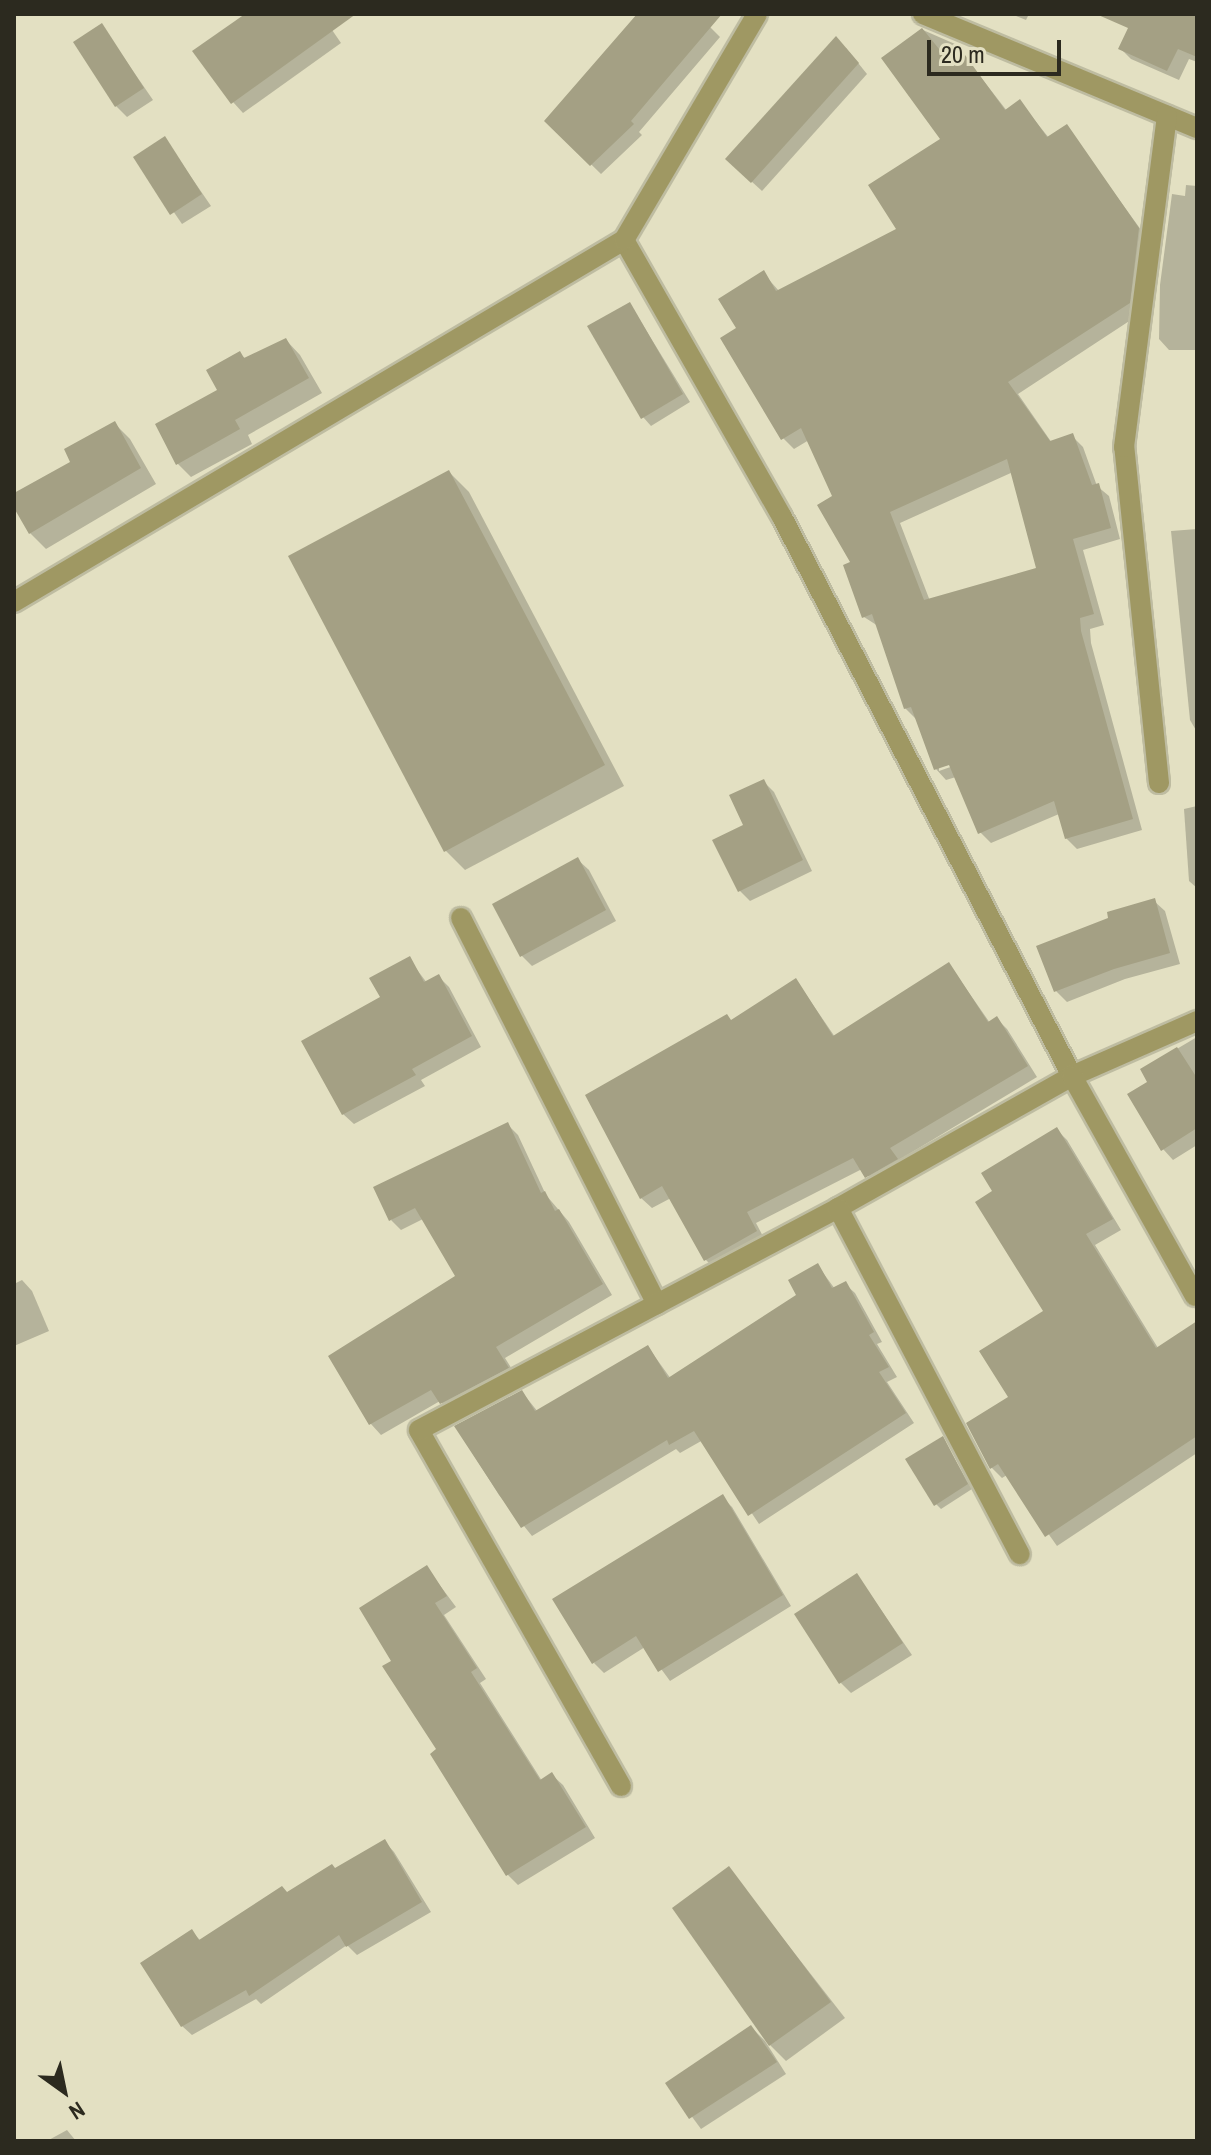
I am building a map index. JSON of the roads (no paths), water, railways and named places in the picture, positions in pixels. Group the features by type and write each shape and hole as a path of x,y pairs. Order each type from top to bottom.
{"street":[{"path":"14,602 624,240 757,14"},
{"path":"923,14 1197,128"},
{"path":"1159,783 1124,447 1167,116"},
{"path":"624,240 782,517 1072,1076 1195,1296"},
{"path":"461,918 657,1304"},
{"path":"621,1786 419,1430 838,1208 1072,1076 1197,1021"},
{"path":"838,1208 1020,1554"}]}
